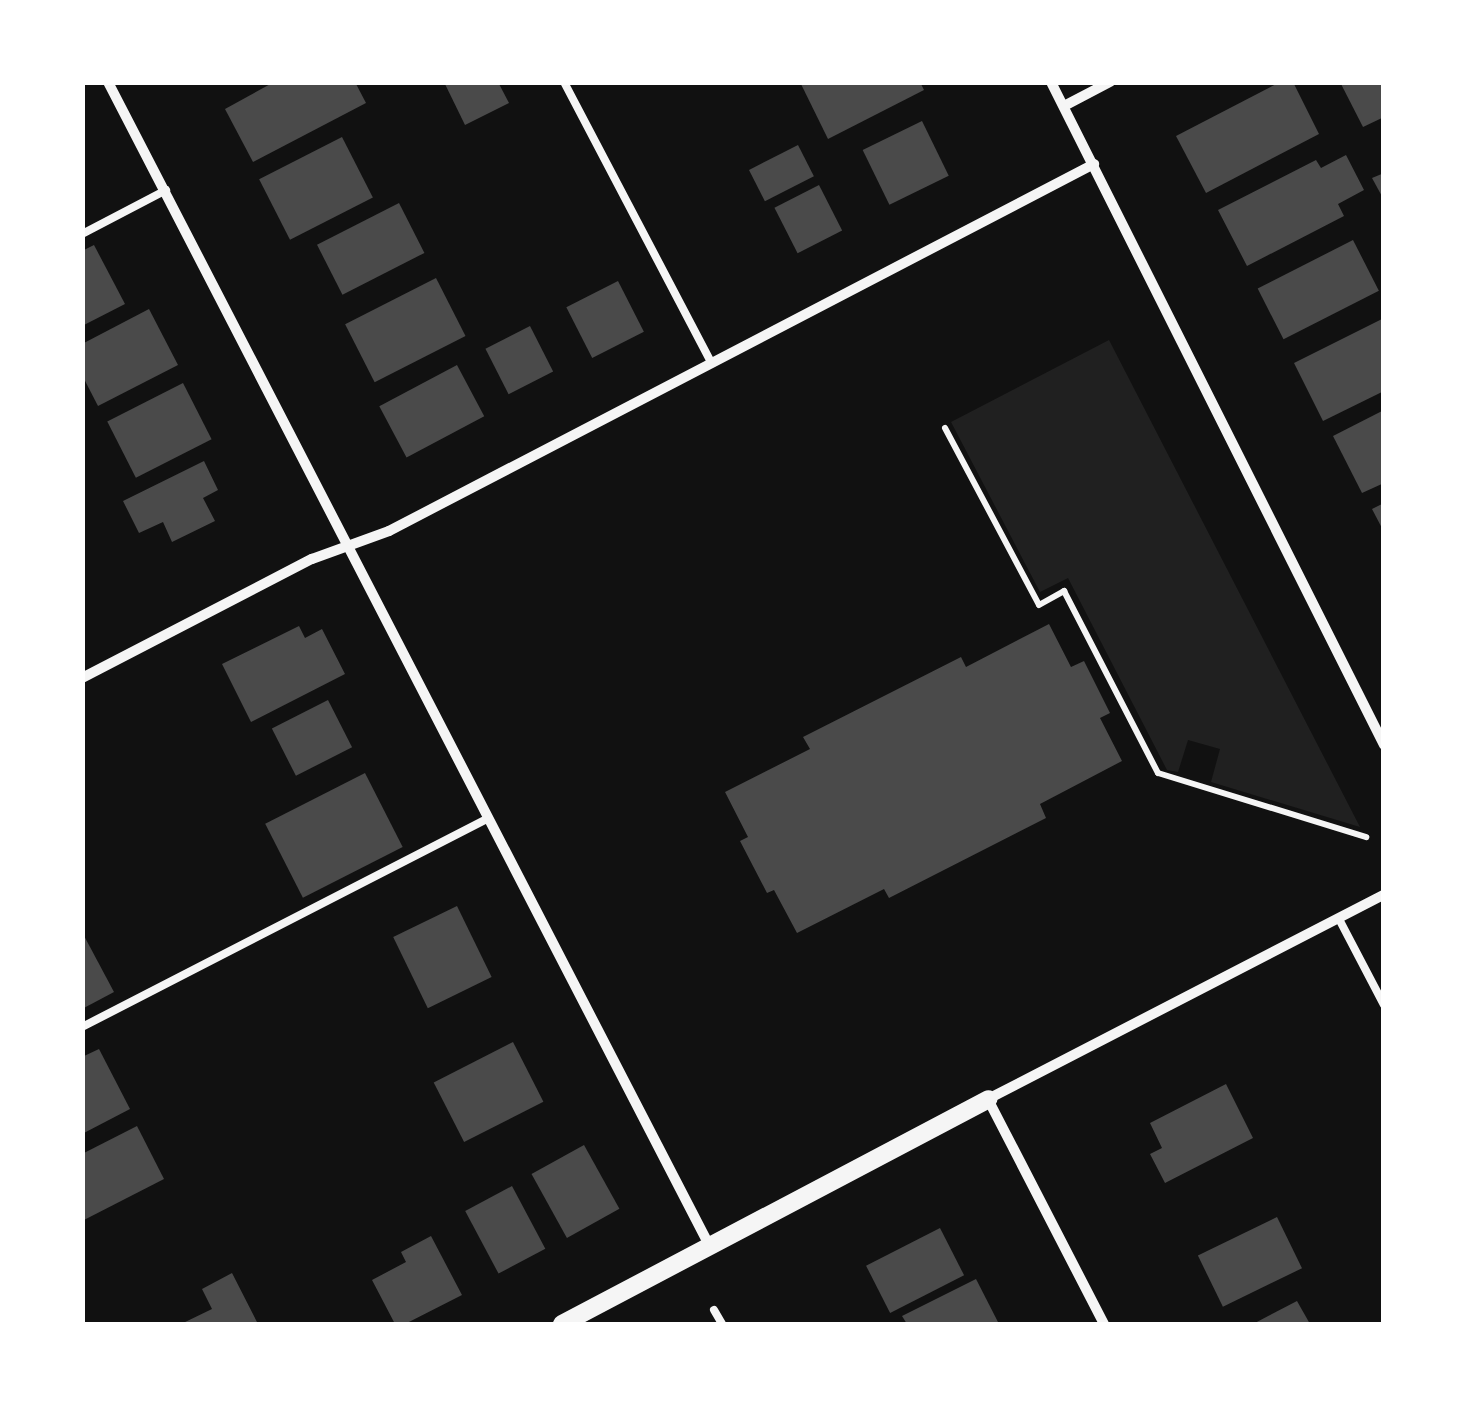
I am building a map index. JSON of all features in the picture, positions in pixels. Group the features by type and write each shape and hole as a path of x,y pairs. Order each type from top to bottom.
{"street":[{"path":"1051,82 1384,745"},
{"path":"1064,106 1110,82"},
{"path":"109,83 710,1246"},
{"path":"82,678 346,543 389,531 1094,164"},
{"path":"562,1324 1384,895"},
{"path":"988,1099 1104,1324"}],"lane":[{"path":"564,82 712,364"},
{"path":"82,234 166,190"},
{"path":"82,1027 488,818"},
{"path":"1339,919 1384,1005"},
{"path":"714,1310 722,1324"}],"path":[{"path":"946,428 1039,605 1064,590 1158,773 1366,838"}],"shaded area":[{"path":"1109,340 1360,827 1211,782 1220,749 1188,740 1178,772 1167,770 1068,578 1040,592 951,422"}],"building":[{"path":"274,82 355,82 366,103 253,162 225,109"},
{"path":"444,82 498,82 509,103 465,125"},
{"path":"800,82 920,82 924,90 828,139"},
{"path":"1280,82 1293,82 1319,134 1206,193 1176,136"},
{"path":"1340,82 1384,82 1384,117 1363,127"},
{"path":"922,121 949,176 889,205 863,150"},
{"path":"342,137 373,198 290,240 259,179"},
{"path":"798,145 814,176 765,201 749,170"},
{"path":"1346,155 1364,190 1338,204 1344,216 1247,266 1218,210 1316,160 1321,168"},
{"path":"1384,173 1384,200 1372,178"},
{"path":"819,185 842,230 798,253 774,208"},
{"path":"399,203 424,253 342,295 317,245"},
{"path":"1353,240 1379,291 1284,339 1258,289"},
{"path":"94,245 125,304 82,326 82,251"},
{"path":"436,278 466,336 375,382 345,324"},
{"path":"618,281 644,332 592,358 566,307"},
{"path":"149,309 178,365 98,406 82,375 82,344"},
{"path":"1384,318 1384,391 1323,421 1294,363"},
{"path":"530,326 553,371 509,394 485,349"},
{"path":"457,365 484,416 407,458 379,406"},
{"path":"183,383 212,439 136,478 107,422"},
{"path":"1384,410 1384,483 1362,493 1333,436"},
{"path":"204,461 218,490 203,498 215,521 172,542 163,522 139,533 123,501"},
{"path":"1384,503 1384,532 1372,509"},
{"path":"1049,624 1071,667 1084,661 1110,713 1100,718 1122,761 1040,804 1046,818 889,898 884,889 797,933 774,890 767,893 740,841 748,837 725,792 810,749 803,737 961,657 966,667"},
{"path":"299,626 305,638 322,629 345,674 251,722 222,664"},
{"path":"328,700 352,747 296,776 272,729"},
{"path":"365,773 403,847 303,898 265,824"},
{"path":"457,906 492,977 428,1008 393,937"},
{"path":"82,932 114,992 82,1009"},
{"path":"513,1042 543,1102 464,1142 434,1082"},
{"path":"99,1049 130,1109 82,1134 82,1057"},
{"path":"1226,1084 1253,1138 1165,1183 1150,1154 1162,1148 1150,1123"},
{"path":"137,1126 164,1179 82,1221 82,1154"},
{"path":"584,1145 619,1209 567,1238 532,1174"},
{"path":"512,1186 545,1249 499,1274 465,1211"},
{"path":"1277,1217 1302,1268 1223,1307 1198,1256"},
{"path":"940,1228 964,1275 890,1313 866,1266"},
{"path":"431,1236 462,1295 405,1324 395,1324 372,1280 406,1262 401,1252"},
{"path":"232,1273 258,1324 181,1324 212,1309 202,1289"},
{"path":"976,1279 999,1324 907,1324 902,1316"},
{"path":"1297,1301 1310,1324 1253,1324"}]}
